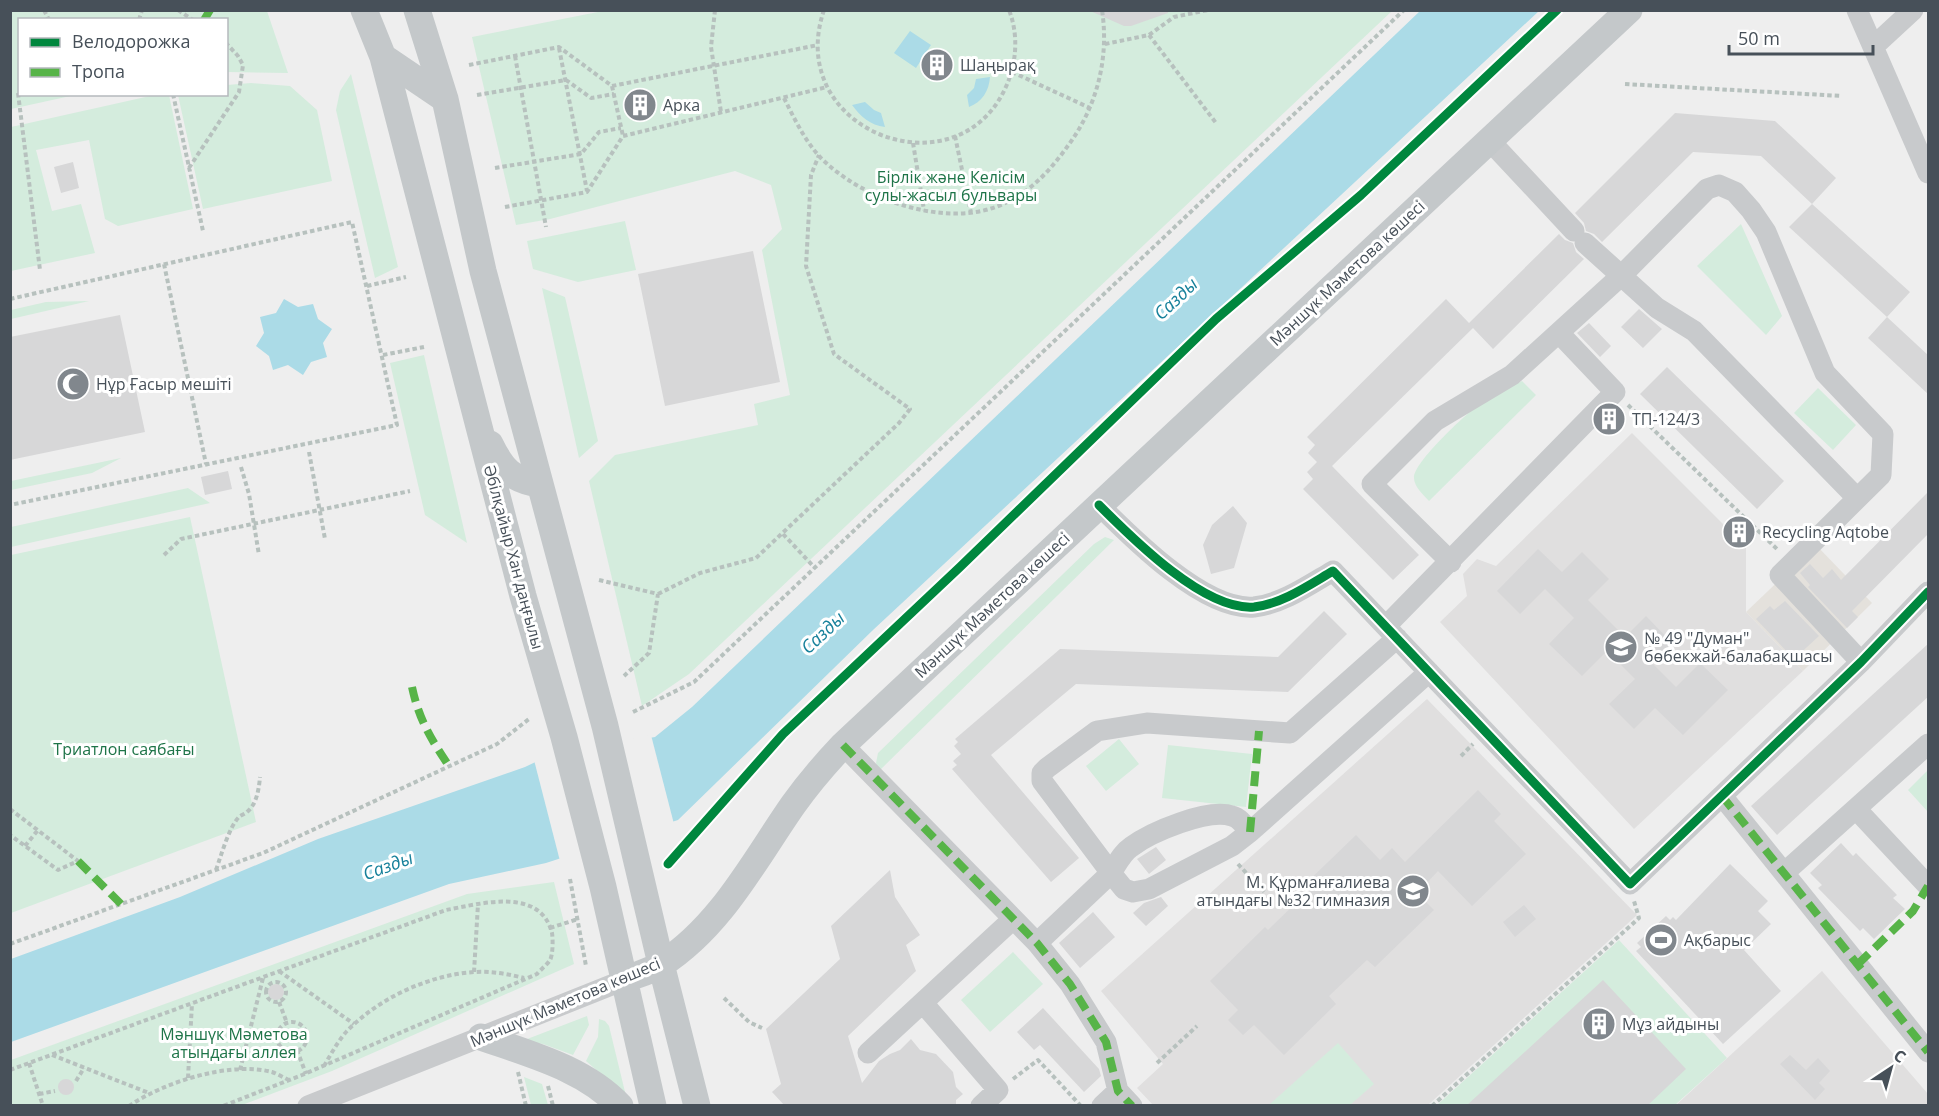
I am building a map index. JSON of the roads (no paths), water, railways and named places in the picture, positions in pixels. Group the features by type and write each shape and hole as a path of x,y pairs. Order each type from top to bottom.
{"main road":[{"name":"Әбілқайыр Хан даңғылы","path":"364,10 383,57 523,596 564,737 599,872 653,1106"},
{"path":"417,10 445,99 475,242 605,726 661,964 698,1106"},
{"name":"Мәншүк Мәметова көшесі","path":"624,980 661,964 700,933 744,882 816,774 843,745 1629,10"},
{"path":"383,57 445,99"},
{"path":"474,411 498,459 510,473 522,481 539,484"},
{"path":"481,1038 577,1074 620,1106"}],"street":[{"path":"1857,10 1929,172"},
{"path":"1874,46 1913,10"},
{"path":"1489,140 1580,237 1657,308 1694,332 1857,498"},
{"path":"1451,562 1372,484 1435,421 1512,375 1622,275 1707,189 1719,185 1735,192 1766,232 1825,373 1883,434 1881,475 1780,575 1861,662"},
{"path":"1429,672 1250,832 1225,850 1141,891 1124,890 1042,781 1042,773 1047,768 1101,730 1147,723 1290,734 1391,632 1451,562 1615,392 1559,333"},
{"path":"1099,505 1150,556 1216,599 1252,607 1294,594 1334,571 1630,884 1861,662 1929,592"},
{"path":"1784,873 1929,744"},
{"path":"843,745 1037,943 1070,984 1106,1042 1125,1098 1102,1106"},
{"path":"1722,796 1929,1052"},
{"path":"1857,810 1928,886"},
{"path":"1037,943 1111,873 1129,848 1165,827 1212,815 1232,816 1250,832"},
{"path":"868,1053 1013,919"},
{"name":"Мәншүк Мәметова көшесі","path":"308,1106 624,980"},
{"path":"923,1003 998,1090 981,1106"}],"water":[{"name":"Сазды","path":"1420,11 1539,11 873,630 678,820 546,863 449,884 11,1042 11,959 180,897 318,839 525,767 548,756 655,737 692,707"},
{"path":"910,31 931,45 916,68 894,53"},
{"path":"990,77 984,95 969,107 967,95 974,88 976,79"},
{"path":"865,102 881,113 885,127 866,120 852,105"},
{"path":"284,299 298,307 313,304 318,319 332,329 323,343 327,357 311,362 303,375 288,365 273,370 269,356 256,346 264,333 260,317 276,313"}],"place":[{"name":"Шаңырақ","path":"937,65"},
{"name":"Арка","path":"640,105"},
{"name":"Нұр Ғасыр мешіті","path":"73,384"},
{"name":"ТП-124/3","path":"1609,419"},
{"name":"Recycling Aqtobe","path":"1739,532"},
{"name":"№ 49 \"Думан\" бөбекжай-балабақшасы","path":"1621,647"},
{"name":"М. Құрманғалиева атындағы №32 гимназия","path":"1413,891"},
{"name":"Ақбарыс","path":"1661,940"},
{"name":"Мұз айдыны","path":"1599,1024"}],"park label":[{"name":"Бірлік және Келісім сулы-жасыл бульвары","path":"951,186"},
{"name":"Триатлон саябағы","path":"124,749"},
{"name":"Мәншүк Мәметова атындағы аллея","path":"234,1043"}]}
